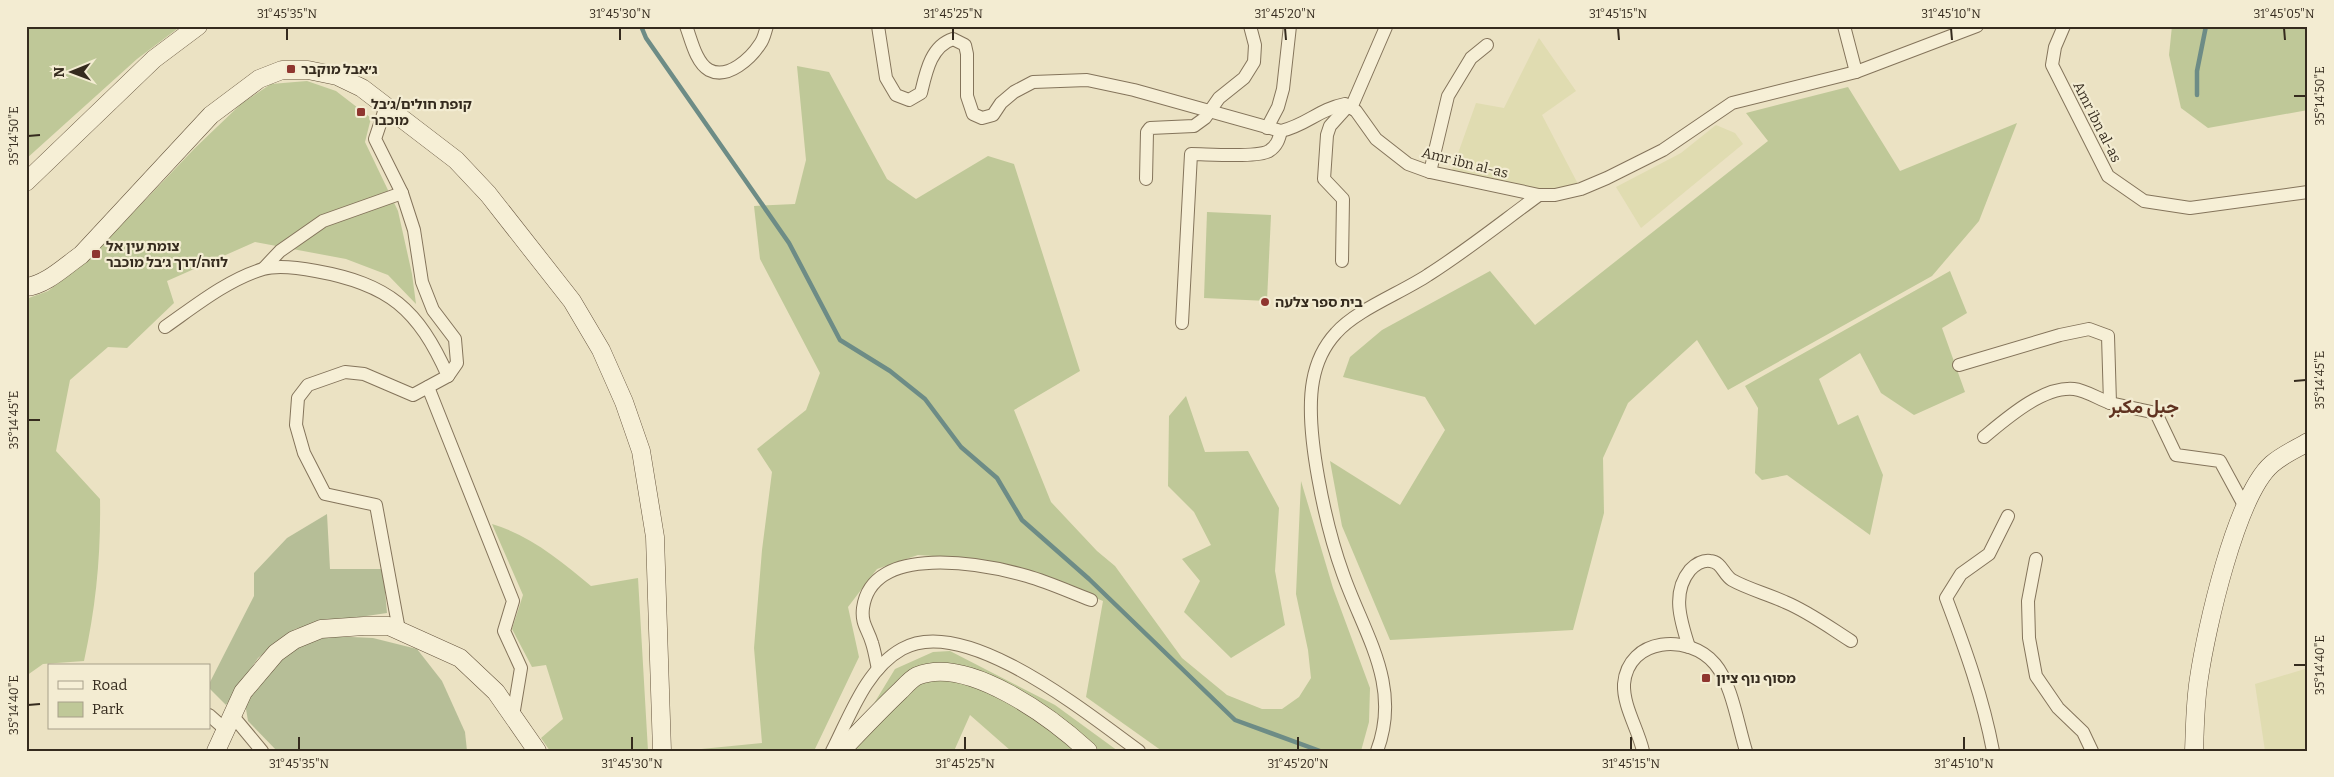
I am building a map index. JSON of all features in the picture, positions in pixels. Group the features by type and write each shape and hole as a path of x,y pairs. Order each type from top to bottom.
{"street":[{"path":"26,182 154,59 198,26"},
{"path":"686,26 700,62 709,70 722,72 734,69 752,55 761,43 767,26"},
{"path":"878,26 886,78 896,96 909,100 921,93 932,55 944,42 953,39 965,45 967,54 967,96 973,114 982,118 994,115 1001,104 1014,92 1033,82 1060,80 1087,80 1134,90 1281,131 1299,127 1324,110 1345,104 1350,107"},
{"path":"1146,179 1147,132 1150,128 1194,126 1205,118 1220,98 1230,92 1244,78 1254,62 1255,45 1250,26"},
{"path":"1267,128 1278,107 1283,89 1290,26"},
{"path":"1844,26 1856,72"},
{"name":"Amr ibn al-as","path":"1350,107 1356,111 1376,139 1408,164 1430,172 1538,195 1555,195 1581,189 1663,150 1732,103 1856,72 1977,26"},
{"name":"Amr ibn al-as","path":"2064,26 2055,47 2052,65 2108,176 2144,201 2190,208 2308,192"},
{"path":"1342,261 1344,199 1324,179 1327,135 1330,126 1350,107 1386,27"},
{"path":"1430,172 1448,96 1471,58 1486,45"},
{"path":"26,287 32,286 58,272 81,255 212,115 259,79 282,70 308,70 337,76 362,88 456,160 488,194 572,301 601,350 624,402 641,451 655,537 662,751"},
{"path":"386,106 375,139 402,193 414,230 425,289 432,310 455,339 458,363 448,376 413,395 364,374 345,372 308,385 298,398 296,425 304,453 325,494 376,505 399,630"},
{"path":"1182,323 1191,154 1257,154 1269,151 1278,143 1281,131"},
{"path":"264,268 280,251 323,221 402,193"},
{"path":"1377,751 1383,736 1387,709 1384,682 1377,657 1334,546 1323,499 1311,404 1317,366 1324,349 1346,323 1428,275 1538,195"},
{"path":"165,327 235,280 264,268 302,269 337,275 369,285 402,306 417,320 438,353 448,376"},
{"path":"1959,365 2060,335 2089,329 2108,336 2110,403"},
{"path":"428,387 513,601 504,631 521,668 513,716"},
{"path":"1984,437 2012,415 2049,392 2074,389 2110,403 2156,413 2176,455 2220,461 2245,507"},
{"path":"2194,751 2199,678 2214,604 2238,522 2261,477 2272,464 2308,442"},
{"path":"1993,751 1986,714 1965,646 1946,598 1961,574 1990,554 2008,516"},
{"path":"2036,559 2028,601 2029,638 2036,676 2058,708 2083,732 2092,751"},
{"path":"1689,646 1678,606 1679,589 1692,568 1701,562 1711,561 1720,565 1730,579 1814,616 1851,641"},
{"path":"878,669 872,644 864,628 863,607 874,583 888,572 905,565 959,564 989,568 1028,576 1091,600"},
{"path":"216,751 243,692 276,653 294,640 321,629 389,626 460,658 496,692 537,751"},
{"path":"832,751 866,686 878,669 901,650 918,641 939,640 965,646 1001,661 1046,684 1140,751"},
{"path":"1643,751 1625,694 1626,672 1632,659 1642,651 1658,646 1689,646 1710,659 1719,670 1727,688 1746,751"},
{"path":"842,751 915,676 935,671 962,675 990,684 1070,734 1088,751"},
{"path":"210,715 229,722 262,751"}],"shaded area":[{"path":"1539,38 1576,91 1542,115 1578,184 1560,192 1451,173 1476,103 1504,108"},
{"path":"1716,125 1735,133 1743,144 1641,228 1616,187 1681,153"},
{"path":"2308,668 2308,751 2265,751 2255,684"}],"green space":[{"path":"26,26 181,26 137,59 26,159"},
{"path":"2172,26 2308,26 2308,110 2208,128 2181,108 2169,55"},
{"path":"797,66 829,72 887,179 916,199 988,156 1014,164 1080,371 1014,410 1051,502 1097,551 1115,566 1182,658 1227,695 1262,709 1282,709 1299,697 1311,678 1308,650 1296,594 1301,481 1333,588 1370,688 1369,722 1361,751 1162,751 1086,697 1103,601 1028,570 963,558 918,555 877,569 848,607 859,657 814,751 681,751 762,743 754,648 762,550 772,472 757,449 806,410 820,373 760,259 754,206 795,204 806,160"},
{"path":"307,81 336,91 371,118 365,142 398,211 412,274 416,304 388,275 346,259 255,242 167,281 174,303 127,348 108,347 70,380 56,451 100,499 100,540 95,601 84,661 43,664 26,676 26,299 48,291 84,264 195,148 241,104 271,84"},
{"path":"1848,87 1900,171 2017,123 1979,221 1932,276 1728,390 1697,340 1628,403 1603,458 1604,513 1573,630 1390,640 1342,526 1330,461 1400,505 1445,430 1425,397 1343,377 1350,357 1382,330 1490,271 1535,325 1768,141 1746,113"},
{"path":"1207,212 1271,215 1267,301 1204,298"},
{"path":"1950,271 1967,313 1942,328 1965,392 1914,415 1881,393 1860,353 1819,379 1838,425 1858,415 1883,475 1870,535 1787,475 1762,480 1755,473 1758,408 1745,386"},
{"path":"1186,396 1205,452 1248,451 1279,508 1275,571 1285,625 1231,658 1184,612 1200,581 1182,559 1211,545 1194,512 1168,486 1169,416"},
{"path":"327,514 330,569 383,569 387,613 295,629 258,658 226,705 210,689 210,682 254,596 254,573 287,538"},
{"path":"492,524 532,542 557,558 591,586 638,578 648,751 550,751 541,738 563,719 546,665 532,667 512,629 523,595"},
{"path":"330,636 373,638 417,649 442,681 465,732 467,751 277,751 248,721 245,703 292,647"},
{"path":"950,651 1055,705 1118,751 1011,751 970,715 954,751 845,751 895,669 933,652"}],"waterway":[{"path":"641,26 646,38 789,243 840,340 890,371 925,399 961,447 997,478 1022,520 1089,579 1235,720 1320,751"},
{"path":"2197,95 2197,71 2206,26"}],"place":[{"name":"ג׳אבל מוקבר","path":"291,69"},
{"name":"קופת חולים/ג׳בל מוכבר","path":"361,112"},
{"name":"צומת עין אל לוזה/דרך ג׳בל מוכבר","path":"96,254"},
{"name":"בית ספר צלעה","path":"1265,302"},
{"name":"מסוף נוף ציון","path":"1706,678"}],"district":[{"name":"جبل مكبر","path":"2144,406"}]}
